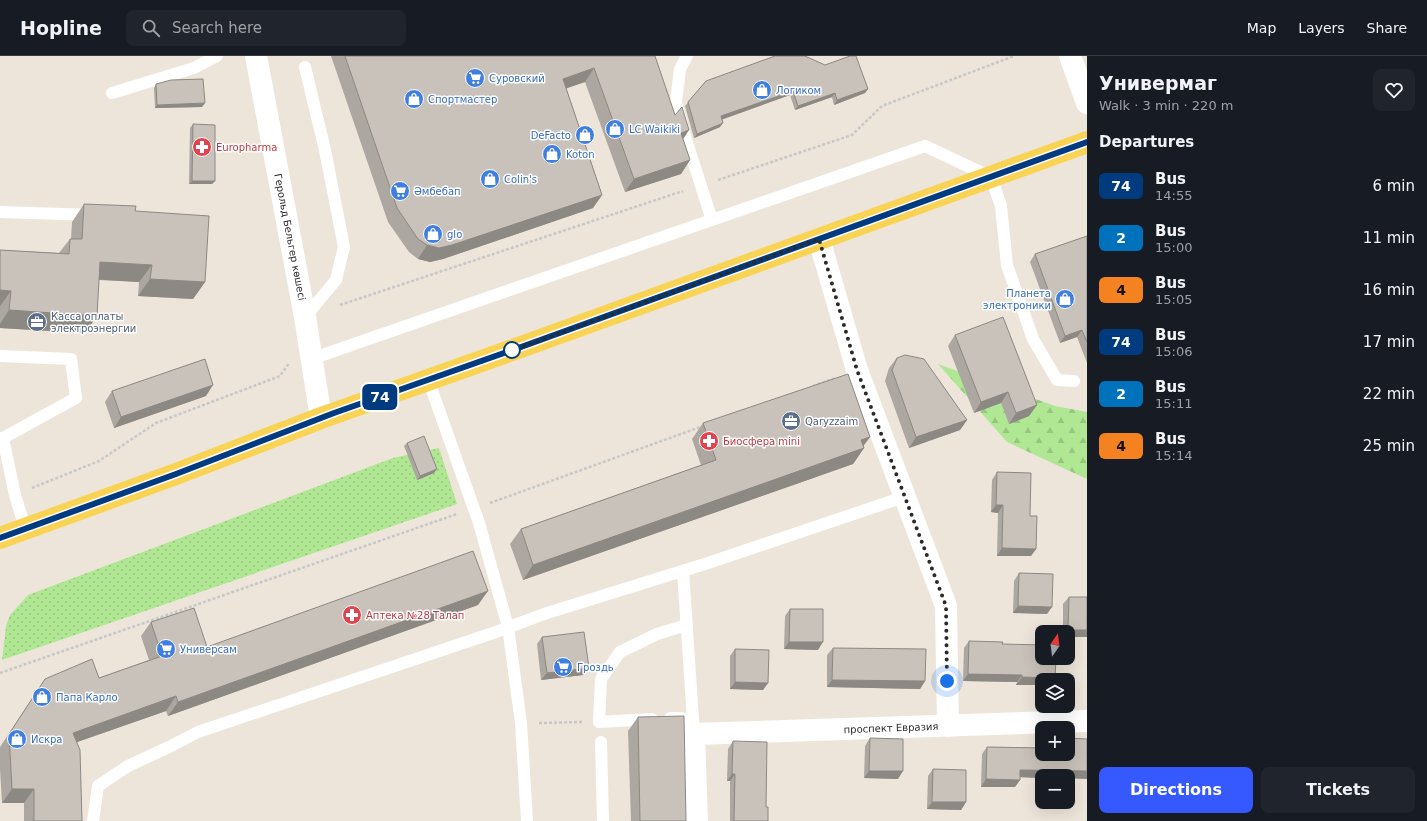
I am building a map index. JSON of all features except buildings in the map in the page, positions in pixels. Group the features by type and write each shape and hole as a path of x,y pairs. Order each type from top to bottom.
{"main road":[{"path":"0,538 176,474 321,418 428,379 521,347 1087,142"}],"street":[{"name":"Герольд Бельгер көшесі","path":"256,56 306,317 302,358 321,418"},
{"path":"1070,56 1087,103"},
{"path":"819,239 857,370 946,606 948,726"},
{"name":"проспект Евразия","path":"694,734 1087,721"},
{"path":"694,734 697,821"}],"lane":[{"path":"112,93 194,68 217,56"},
{"path":"687,56 680,69 676,102 685,136 712,220"},
{"path":"304,67 325,150 344,247 336,280 306,317"},
{"path":"302,358 712,220 926,146 991,177 1001,206 1007,265 1033,339 1057,380 1074,381"},
{"path":"0,212 104,215"},
{"path":"0,356 71,359 76,398 1,438 25,528"},
{"path":"428,379 473,509 479,522 508,627 521,723 528,821"},
{"path":"92,821 98,786 128,766 198,732 544,614 683,571 904,497"},
{"path":"683,571 694,734"},
{"path":"687,625 657,634 620,652 601,679 599,722 682,718 694,734"},
{"path":"601,742 603,821"}],"path":[{"path":"334,307 852,135 882,106 1014,56"},
{"path":"15,495 99,461 156,424 280,376 302,358"},
{"path":"812,386 857,370"},
{"path":"0,673 473,509 709,424"},
{"path":"521,723 599,722"}],"green space":[{"path":"938,364 1055,406 1087,412 1087,479 1007,442"},
{"path":"439,448 457,504 2,660 6,626 10,615 28,595 393,458"}],"bus line":[{"name":"74","path":"0,538 176,474 334,413 521,347 1087,142"}],"place":[{"name":"Суровский","path":"475,78"},
{"name":"Логиком","path":"762,90"},
{"name":"Спортмастер","path":"414,99"},
{"name":"LC Waikiki","path":"615,129"},
{"name":"DeFacto","path":"585,135"},
{"name":"Europharma","path":"202,147"},
{"name":"Koton","path":"552,154"},
{"name":"Colin's","path":"490,179"},
{"name":"Әмбебап","path":"400,191"},
{"name":"glo","path":"433,234"},
{"name":"Планета электроники","path":"1065,299"},
{"name":"Касса оплаты электроэнергии","path":"37,322"},
{"name":"Qaryzzaim","path":"791,421"},
{"name":"Биосфера mini","path":"709,441"},
{"name":"Аптека №28 Талап","path":"352,615"},
{"name":"Универсам","path":"166,649"},
{"name":"Гроздь","path":"563,667"},
{"name":"Папа Карло","path":"42,697"},
{"name":"Искра","path":"17,739"}],"route":[{"path":"512,350 508,352 819,239 857,370 946,606 947,681"}]}
